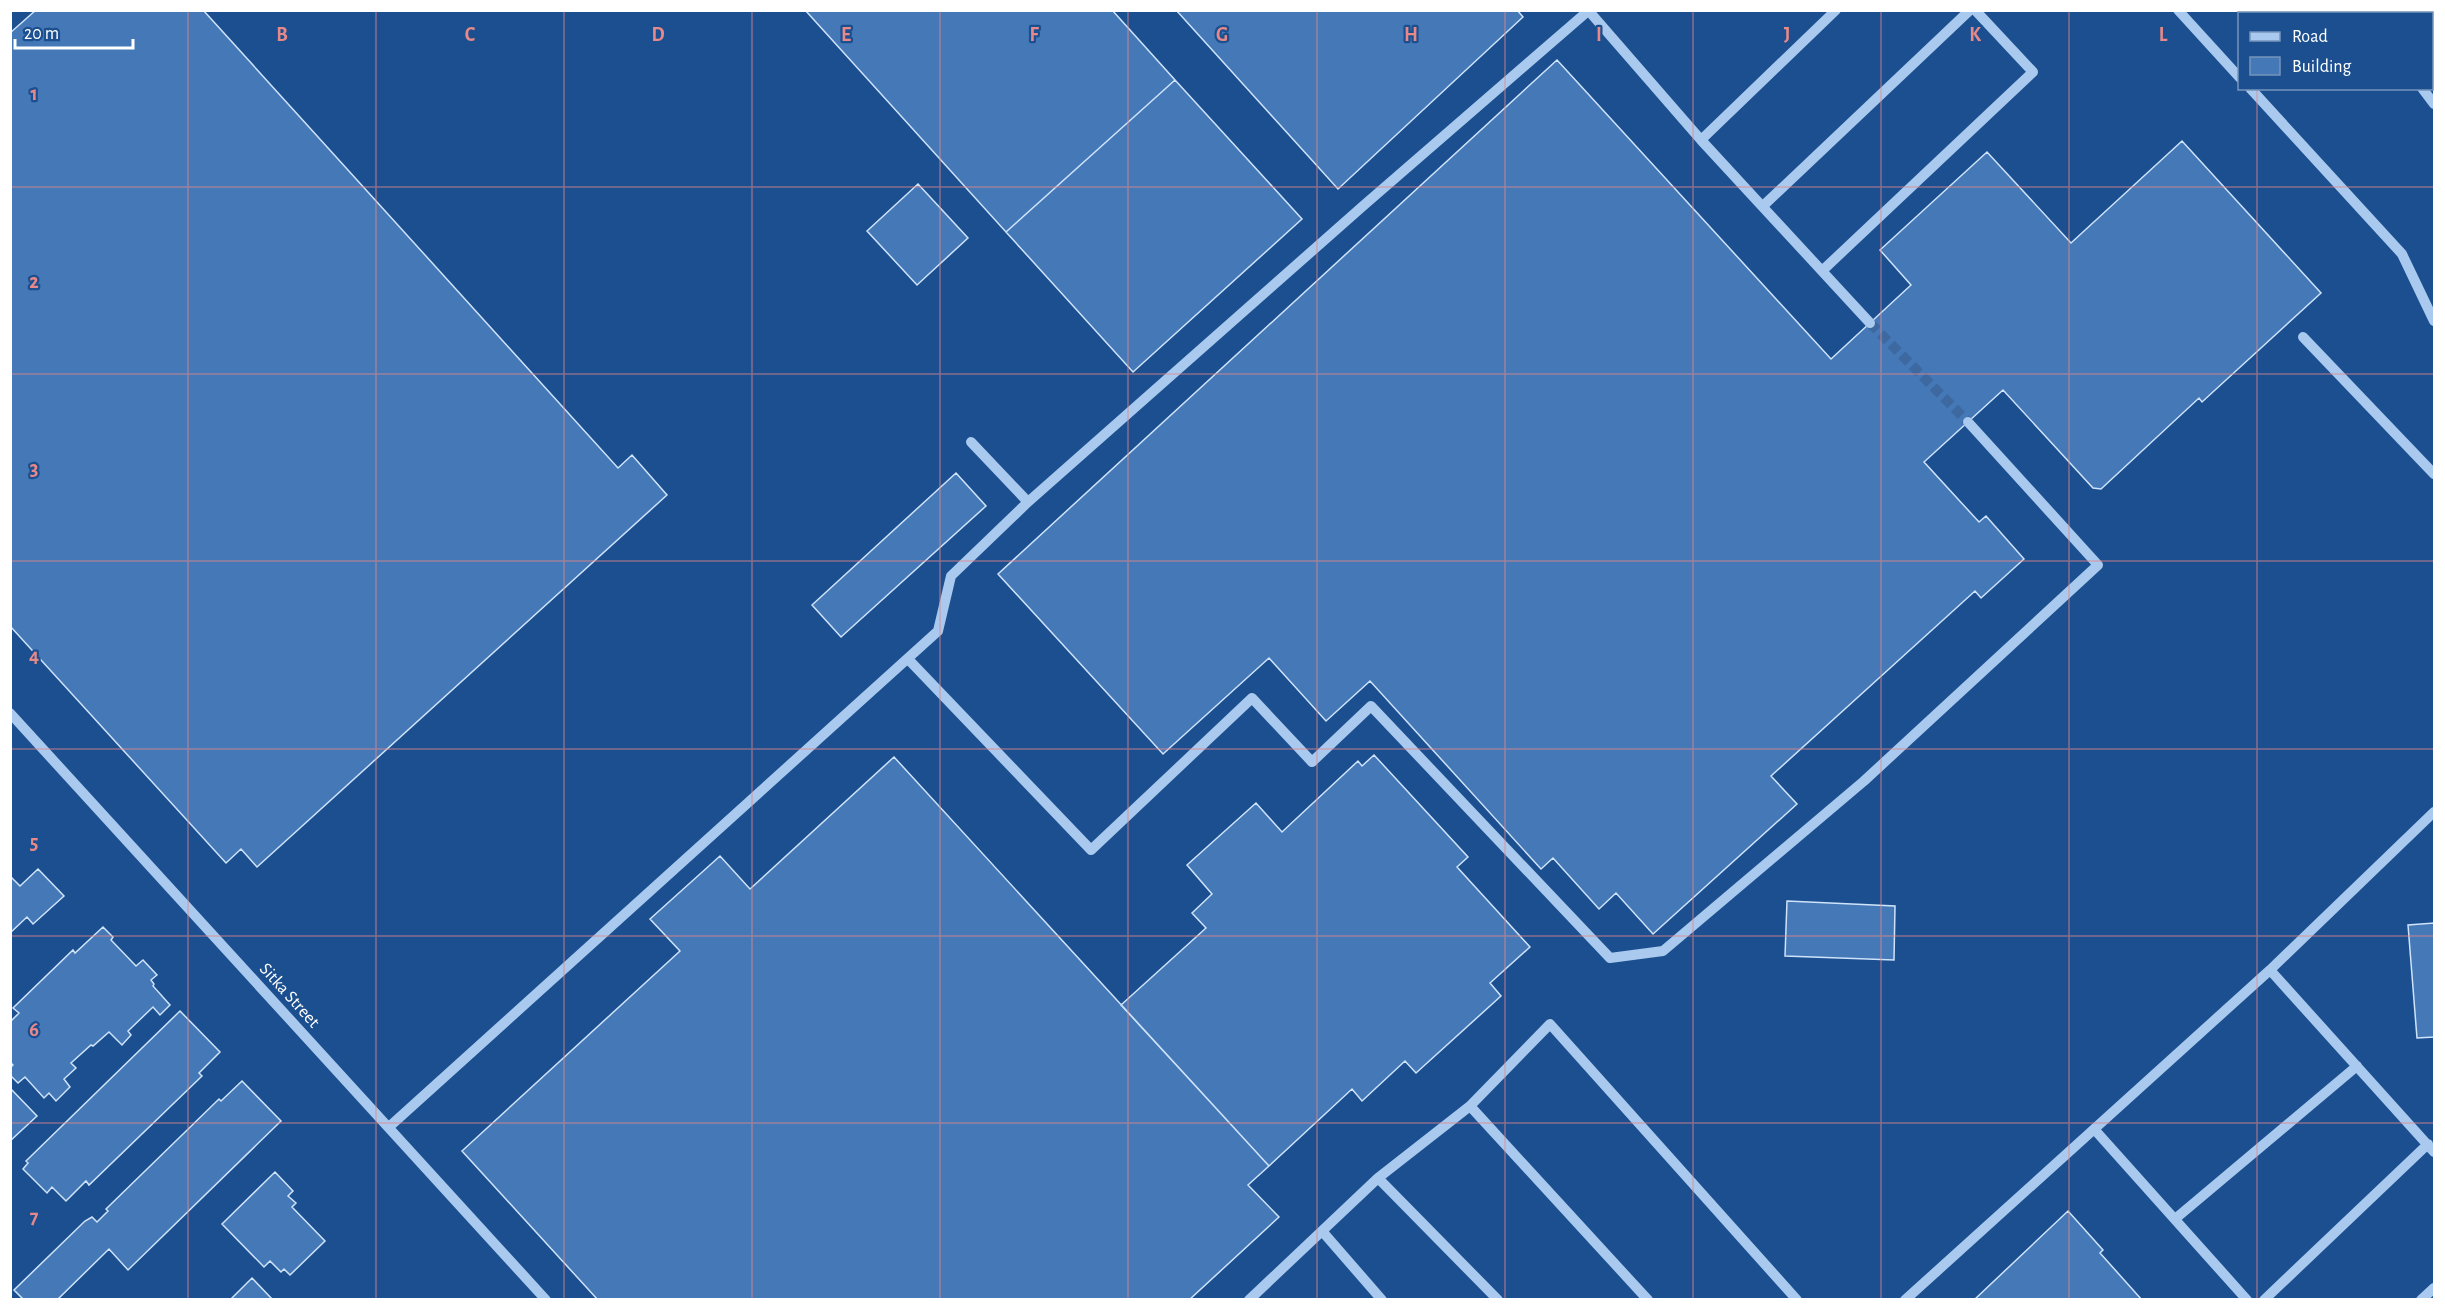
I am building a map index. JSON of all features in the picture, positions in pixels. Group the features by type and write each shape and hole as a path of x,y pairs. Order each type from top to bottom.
{"street":[{"path":"1701,140 1836,10"},
{"path":"1763,206 1970,10"},
{"path":"1822,270 2033,72 1975,10"},
{"path":"2178,10 2238,76"},
{"path":"389,1127 938,631 951,576 1028,502 1588,11 1701,140 1870,323"},
{"path":"2252,90 2402,254 2434,321"},
{"path":"2424,90 2434,104"},
{"path":"2303,337 2434,474"},
{"path":"908,659 1091,850 1252,698 1312,762 1371,706 1610,958 1663,951 1864,781 2098,565 1968,422"},
{"path":"970,442 1028,502"},
{"name":"Sitka Street","path":"10,712 546,1299"},
{"path":"1905,1299 2270,970 2434,812"},
{"path":"2264,1299 2431,1148 2270,970"},
{"path":"1249,1299 1378,1178 1470,1106 1550,1024 1797,1299"},
{"path":"2175,1219 2357,1066"},
{"path":"1470,1106 1648,1299"},
{"path":"2094,1129 2247,1299"},
{"path":"1378,1178 1498,1299"},
{"path":"1322,1231 1383,1299"},
{"path":"2421,1299 2434,1288"}],"building":[{"path":"36,10 203,10 618,468 632,455 667,495 257,867 241,849 226,863 10,626 10,33"},
{"path":"805,10 1112,10 1175,80 1006,232"},
{"path":"1176,10 1517,10 1523,17 1338,189"},
{"path":"1557,60 1831,359 1911,285 1880,250 1987,152 2071,243 2182,141 2321,293 2202,402 2199,398 2101,489 2093,488 2003,390 1924,462 1979,522 1986,516 2024,559 1981,598 1975,591 1771,776 1797,804 1653,934 1616,893 1599,909 1553,858 1541,869 1370,681 1326,721 1269,658 1163,754 998,574"},
{"path":"1175,80 1302,219 1133,372 1006,232"},
{"path":"918,184 968,238 917,285 867,231"},
{"path":"956,473 986,506 841,637 812,605"},
{"path":"1374,755 1468,857 1457,867 1530,947 1490,983 1501,996 1416,1073 1405,1061 1362,1101 1352,1089 1269,1166 1121,1005 1206,928 1192,913 1212,894 1187,865 1256,803 1282,832 1358,761 1362,766"},
{"path":"894,757 1269,1166 1248,1185 1279,1217 1189,1300 598,1300 462,1151 680,951 650,919 720,856 750,889"},
{"path":"38,869 64,896 33,924 27,917 10,933 10,876 20,886"},
{"path":"1787,901 1895,906 1894,960 1785,956"},
{"path":"2434,923 2434,1037 2417,1038 2408,925"},
{"path":"103,927 113,937 111,940 136,966 143,960 157,975 151,980 153,986 170,1005 160,1015 153,1007 128,1031 131,1035 122,1045 109,1032 93,1046 91,1045 71,1063 76,1068 64,1079 70,1087 56,1101 49,1093 44,1098 25,1077 18,1083 10,1075 10,1068 13,1065 10,1062 10,1022 19,1013 13,1008 73,950 75,953"},
{"path":"180,1011 220,1052 199,1073 202,1076 89,1185 86,1181 66,1201 52,1187 47,1193 23,1169 28,1163 26,1161"},
{"path":"242,1081 281,1121 128,1270 109,1249 57,1300 24,1300 14,1290 85,1221 92,1217 97,1222 108,1211 106,1209 219,1099 221,1101"},
{"path":"10,1088 37,1116 10,1141"},
{"path":"275,1172 293,1191 288,1196 296,1203 292,1207 325,1241 290,1275 284,1269 281,1272 270,1261 264,1267 222,1224"},
{"path":"2068,1211 2103,1250 2100,1253 2142,1300 1974,1300"},
{"path":"252,1278 273,1300 230,1300"}],"tunnel":[{"path":"1870,323 1968,422"}]}
